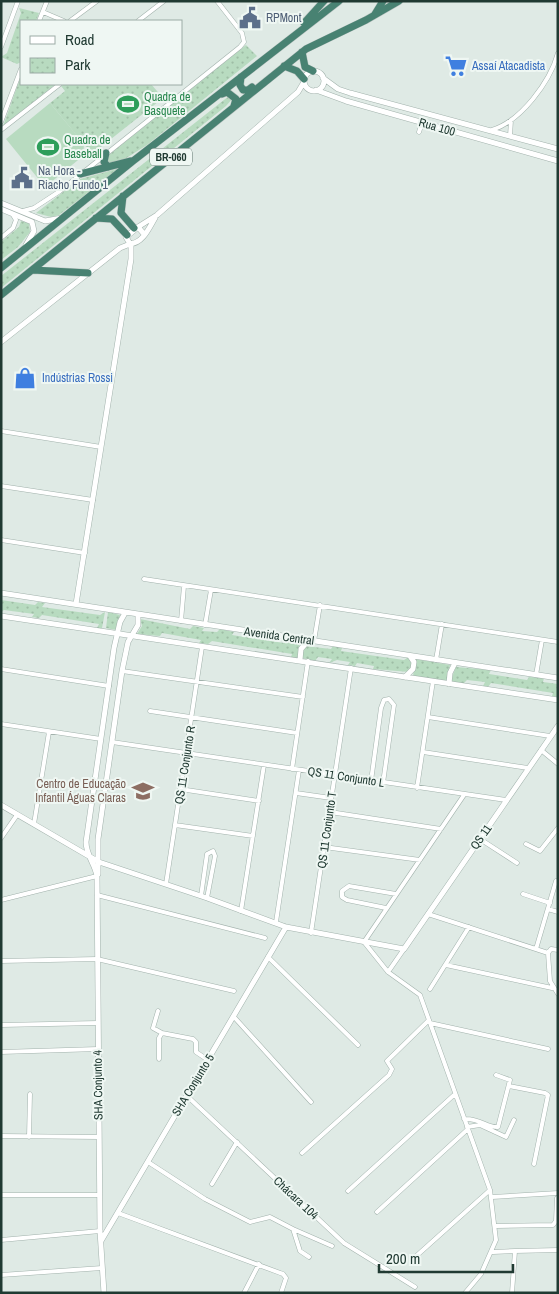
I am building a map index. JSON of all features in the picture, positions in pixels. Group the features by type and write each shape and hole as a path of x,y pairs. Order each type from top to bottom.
{"highway":[{"path":"281,44 324,1"},
{"name":"BR-060","path":"1,268 133,161 220,95 281,44 339,1"},
{"path":"373,16 383,1"},
{"name":"BR-060","path":"1,295 304,51 399,1"},
{"path":"241,77 240,87 244,91 248,90 300,51 304,51 305,67 313,71"},
{"path":"284,66 297,70 305,83"},
{"path":"220,95 227,92 233,94 236,99 234,106"},
{"path":"106,153 104,162 108,167"},
{"path":"80,174 133,161"},
{"path":"123,196 122,212 136,228"},
{"path":"96,218 112,219 127,237"},
{"path":"33,270 88,273"}],"street":[{"path":"1,47 18,1"},
{"path":"39,20 47,1"},
{"path":"71,20 97,1"},
{"path":"139,20 164,1"},
{"path":"21,211 34,208 80,174 243,43 242,33 217,1"},
{"path":"42,12 62,20"},
{"path":"491,130 511,120 541,89 556,64 558,53"},
{"path":"120,248 136,228 157,215 298,92 305,83 307,73 313,71 320,73 323,78 323,84 316,90 305,83"},
{"path":"1,122 20,72"},
{"name":"Rua 100","path":"323,78 334,87 350,93 558,149"},
{"path":"1,130 59,85"},
{"name":"Rua 100","path":"316,90 346,101 422,123 558,160"},
{"path":"510,136 511,120"},
{"path":"419,132 422,123"},
{"path":"473,137 476,127"},
{"path":"1,203 49,221 64,217"},
{"path":"1,209 27,218 33,224 33,234 23,250"},
{"path":"1,238 16,223 16,218 9,212"},
{"path":"131,259 140,240 157,215"},
{"path":"136,228 144,234"},
{"path":"76,604 131,259 130,244 127,237"},
{"path":"1,342 120,248 140,240"},
{"path":"1,431 101,448"},
{"path":"1,486 93,500"},
{"path":"1,540 85,552"},
{"path":"144,579 558,642"},
{"path":"180,621 184,586"},
{"path":"205,625 211,590"},
{"name":"Avenida Central","path":"1,593 558,678"},
{"path":"300,660 302,646 311,641 320,606"},
{"path":"75,848 82,848 86,842 114,648 125,613"},
{"name":"SHA Conjunto 4","path":"104,1293 99,1195 97,876 99,862 97,852 122,671 126,648 138,625 138,615"},
{"name":"Avenida Central","path":"1,616 558,700"},
{"path":"436,660 442,624"},
{"path":"536,675 542,640"},
{"name":"QS 11 Conjunto R","path":"166,884 193,717 202,647"},
{"path":"114,648 126,648"},
{"path":"404,677 413,669 414,662 410,656"},
{"path":"292,769 308,661"},
{"path":"449,684 450,673 455,663"},
{"name":"QS 11 Conjunto T","path":"311,933 351,668"},
{"path":"1,669 109,686"},
{"path":"122,671 303,697"},
{"path":"417,788 433,681"},
{"path":"371,781 381,708 384,700 389,699 394,705 384,783"},
{"path":"150,711 297,733"},
{"path":"428,717 554,735"},
{"path":"1,724 101,739"},
{"name":"QS 11","path":"404,949 528,768 554,735 558,726"},
{"path":"34,824 50,732"},
{"name":"QS 11 Conjunto L","path":"112,742 506,800"},
{"path":"542,750 558,764"},
{"path":"423,752 528,768"},
{"path":"241,911 264,765"},
{"path":"276,922 299,770"},
{"path":"93,788 100,792 106,791"},
{"path":"180,789 259,801"},
{"path":"296,793 331,798"},
{"path":"364,942 464,795"},
{"path":"92,802 103,804"},
{"path":"1,805 99,862 276,922 286,928 404,949 388,972"},
{"path":"330,812 441,828"},
{"path":"1,838 17,815"},
{"path":"175,825 253,836"},
{"path":"526,844 540,851 558,828"},
{"path":"480,839 517,863"},
{"name":"SHA Conjunto 4","path":"86,842 97,876"},
{"path":"324,847 420,860"},
{"path":"201,896 207,854 213,851 215,856 207,898"},
{"path":"90,857 97,852"},
{"path":"1,900 97,876"},
{"path":"536,949 556,881"},
{"path":"386,908 344,900 342,891 349,886 396,894"},
{"path":"523,894 550,903"},
{"path":"97,896 265,938"},
{"path":"548,909 558,912"},
{"path":"428,914 548,953"},
{"path":"430,989 469,927"},
{"name":"SHA Conjunto 5","path":"100,1242 286,928"},
{"path":"364,942 388,972 419,993 492,1196 496,1226 496,1240 493,1252 481,1274 464,1293"},
{"path":"558,950 551,949 548,953 549,976 552,988 558,994"},
{"path":"268,957 358,1045"},
{"path":"1,960 97,959 234,991"},
{"path":"446,965 552,988"},
{"path":"158,1011 153,1028 162,1033 193,1039 196,1042 196,1052 208,1060"},
{"path":"234,1017 311,1102"},
{"path":"429,1021 548,1048"},
{"path":"302,1153 390,1075 392,1069 387,1061 429,1021"},
{"path":"1,1025 98,1023"},
{"path":"159,1059 159,1038 162,1033"},
{"path":"1,1052 98,1049"},
{"path":"464,1119 478,1119 498,1127 509,1086 509,1078 496,1075"},
{"path":"509,1086 548,1095 534,1164"},
{"path":"30,1094 30,1137"},
{"path":"348,1191 455,1094"},
{"name":"Chácara 104","path":"187,1096 344,1243 415,1287"},
{"path":"377,1212 468,1128 480,1125 506,1136 514,1120"},
{"path":"1,1136 99,1138"},
{"path":"212,1184 237,1142"},
{"path":"148,1162 205,1199 250,1222 270,1217 332,1246"},
{"path":"414,1258 490,1190"},
{"path":"492,1196 558,1193"},
{"path":"1,1195 99,1195"},
{"path":"496,1226 554,1225 556,1221 557,1198"},
{"path":"118,1213 285,1275 281,1293"},
{"path":"100,1222 104,1227 110,1227"},
{"path":"293,1229 300,1251 309,1257"},
{"path":"1,1240 100,1231"},
{"path":"512,1293 514,1250"},
{"path":"493,1252 558,1250"},
{"path":"244,1293 259,1264"},
{"path":"1,1275 102,1268"}],"green space":[{"path":"19,8 39,13 36,20 20,20 20,62 17,64 1,57 7,53 21,13"},
{"path":"246,45 257,56 147,145 120,162 107,164 110,154"},
{"path":"20,79 20,85 55,85 3,126"},
{"path":"152,85 163,98 92,154 50,103 65,91 61,86"},
{"path":"229,96 233,98 226,106 1,288 1,276"},
{"name":"Quadra de Baseball","path":"50,103 84,144 83,156 45,187 6,139"},
{"path":"120,168 59,215 51,217 36,213 80,179"},
{"path":"21,221 29,223 30,232 18,247 1,260 1,242 19,227"},
{"path":"1,600 35,605 38,602 45,603 42,607 100,615 105,612 102,628 97,628 99,624 42,615 39,618 32,617 34,614 4,610 1,612"},
{"path":"108,612 120,615 116,630 106,628"},
{"path":"140,619 190,629 193,626 204,628 202,631 217,632 220,629 234,632 232,635 284,643 287,640 301,642 298,649 299,658 291,657 292,654 212,641 208,644 199,643 201,640 162,633 160,636 137,634 142,626"},
{"path":"305,646 331,649 333,646 342,648 341,651 404,660 407,658 410,659 412,666 409,672 373,669 374,666 357,663 355,666 348,665 350,662 337,660 329,663 332,659 318,657 315,661 303,658 302,651"},
{"path":"416,659 450,665 447,681 413,676"},
{"path":"456,667 491,670 489,674 527,680 529,677 544,678 543,682 558,684 558,697 552,696 553,693 491,683 488,687 483,686 485,682 467,680 463,684 450,682"}],"place":[{"name":"RPMont","path":"250,18"},
{"name":"Assaí Atacadista","path":"456,66"},
{"name":"Quadra de Basquete","path":"128,104"},
{"name":"Quadra de Baseball","path":"48,147"},
{"name":"Na Hora - Riacho Fundo 1","path":"22,178"},
{"name":"Indústrias Rossi","path":"25,378"},
{"name":"Centro de Educação Infantil Águas Claras","path":"143,791"}]}
